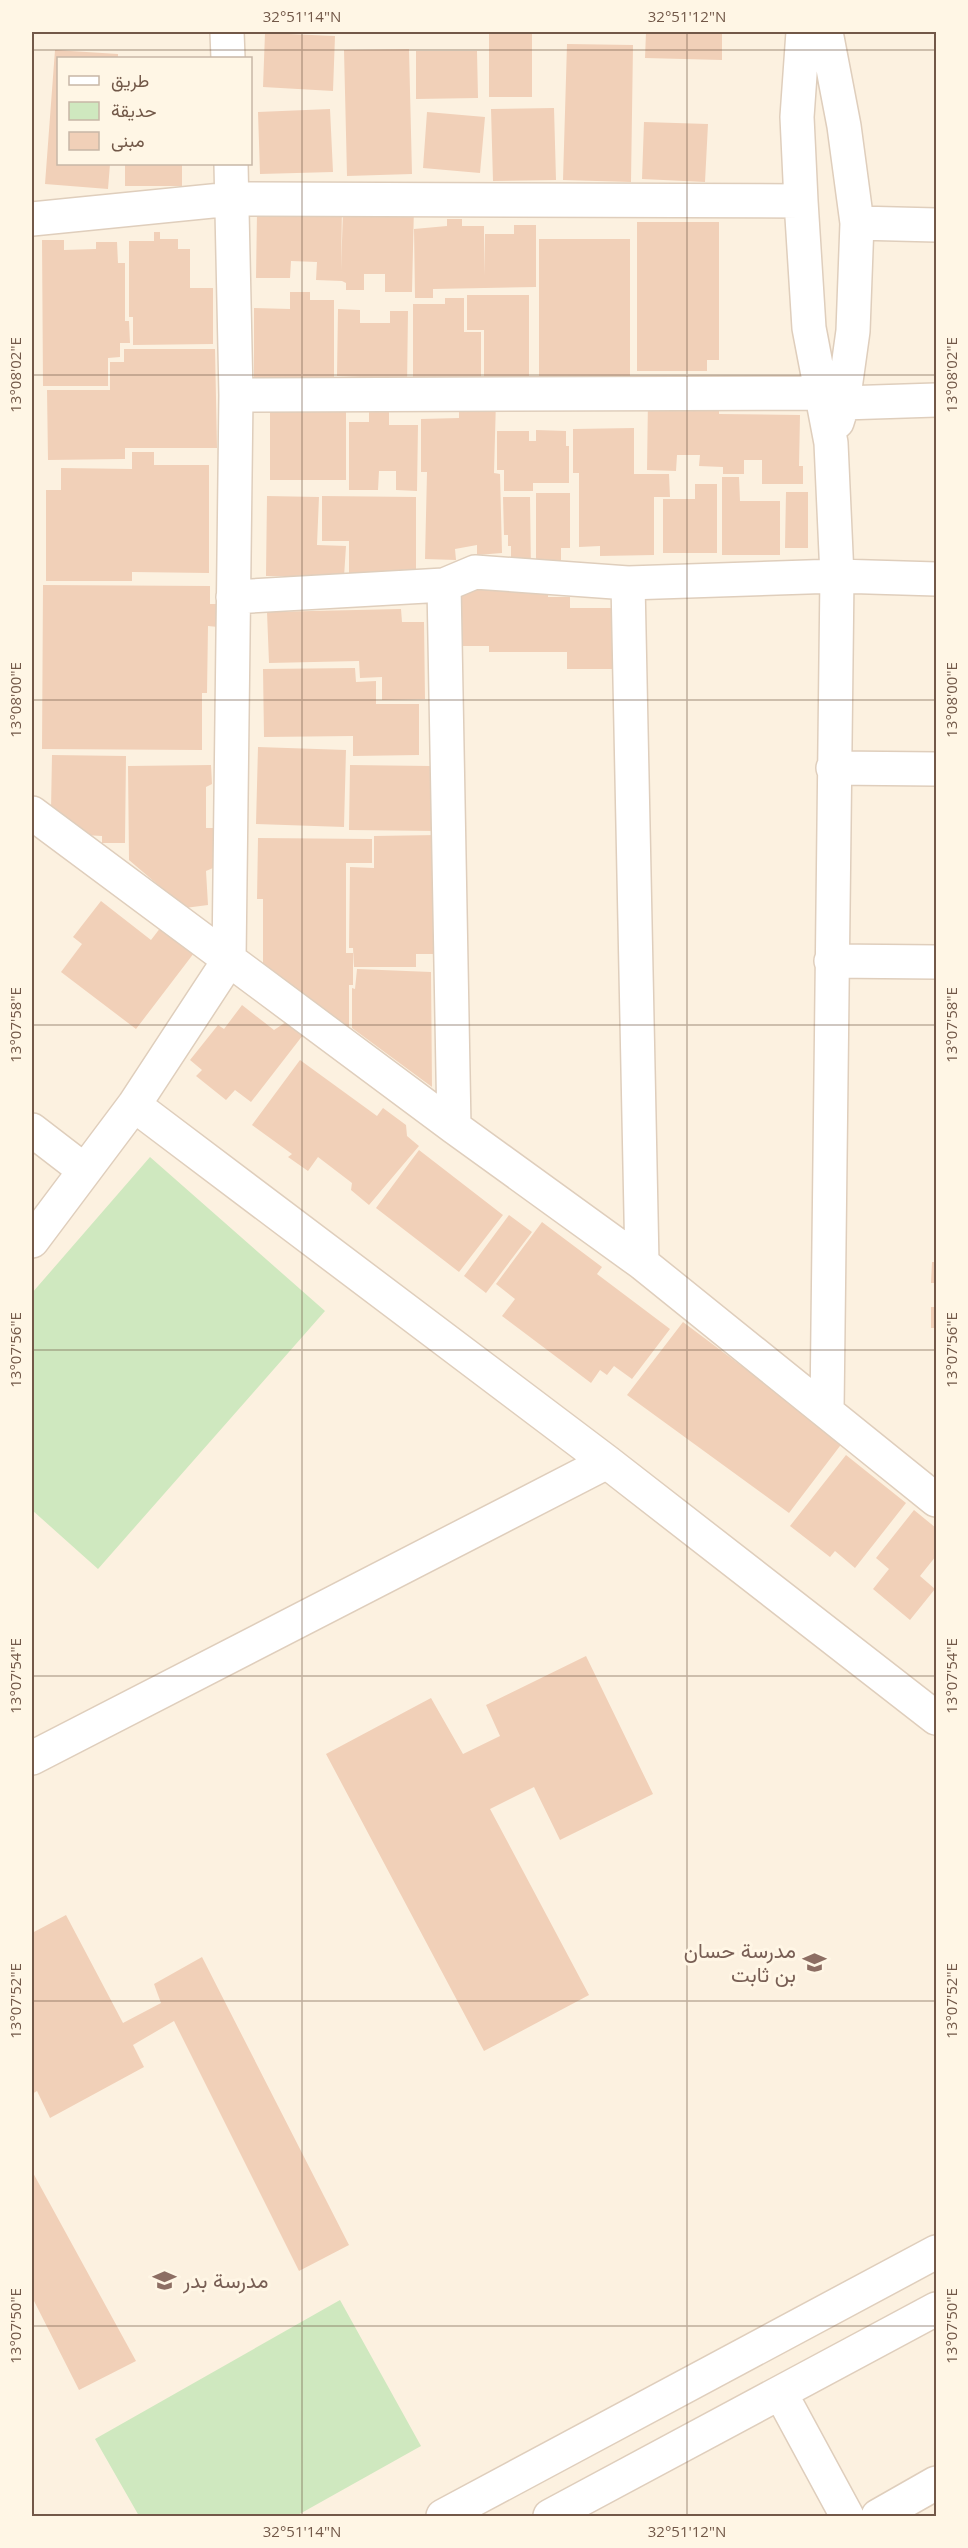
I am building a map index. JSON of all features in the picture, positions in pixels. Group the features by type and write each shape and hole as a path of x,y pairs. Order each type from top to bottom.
{"street":[{"path":"227,32 228,57"},
{"path":"803,32 797,117 801,201 809,328 831,398 837,576 827,1410"},
{"path":"826,32 844,126 857,223 853,331 831,398"},
{"path":"32,1241 134,1105 229,960 236,395 231,165"},
{"path":"32,219 232,199 801,201"},
{"path":"857,223 936,225"},
{"path":"236,395 936,400"},
{"path":"233,597 444,585 475,572 628,583 837,576 936,579"},
{"path":"628,583 642,1263"},
{"path":"444,585 454,1127"},
{"path":"833,768 936,769"},
{"path":"32,813 454,1127 642,1263 936,1500"},
{"path":"831,961 936,962"},
{"path":"134,1105 607,1462 936,1718"},
{"path":"32,1130 84,1170"},
{"path":"32,1758 607,1462"},
{"path":"443,2517 936,2252"},
{"path":"550,2517 936,2309"},
{"path":"781,2394 848,2517"},
{"path":"878,2517 924,2499"}],"green space":[{"path":"150,1157 325,1311 98,1569 32,1510 32,1293"},
{"path":"340,2300 421,2446 296,2516 139,2516 95,2439"}],"building":[{"path":"489,32 532,32 532,97 489,97"},
{"path":"646,32 722,32 722,60 645,58"},
{"path":"265,33 335,36 333,91 263,87"},
{"path":"567,44 633,45 631,182 563,180"},
{"path":"409,49 412,174 347,176 344,50"},
{"path":"55,50 118,54 118,57 57,57 57,165 110,165 108,189 45,184"},
{"path":"416,51 477,51 478,98 416,99"},
{"path":"554,108 556,180 493,181 491,109"},
{"path":"330,109 333,172 260,174 258,112"},
{"path":"427,112 485,117 480,173 423,168"},
{"path":"644,122 708,124 705,182 642,179"},
{"path":"125,165 182,165 182,186 125,186"},
{"path":"342,204 341,271 343,212 414,206 412,292 385,292 385,274 364,274 364,290 346,290 346,283 342,281 316,280 317,262 291,261 290,278 256,278 257,213"},
{"path":"447,219 462,219 462,226 484,226 484,276 485,234 514,234 514,225 536,225 536,287 433,289 433,298 415,298 414,229 447,226"},
{"path":"637,222 719,222 719,360 707,360 707,371 637,371"},
{"path":"154,232 160,232 160,239 178,239 178,249 190,249 190,288 213,288 213,344 133,345 133,317 129,317 129,241 154,241"},
{"path":"539,239 630,239 630,380 539,380"},
{"path":"42,240 64,240 64,250 96,249 96,242 117,242 118,263 125,263 125,321 129,321 130,343 120,343 120,357 108,358 108,386 43,386"},
{"path":"290,292 310,292 310,300 334,300 334,380 254,380 254,308 290,309"},
{"path":"467,295 529,295 529,387 484,378 484,330 467,330"},
{"path":"445,298 464,298 464,332 481,332 481,378 413,384 413,304 445,304"},
{"path":"338,309 360,310 360,323 390,323 390,311 408,311 407,387 360,386 360,377 337,376"},
{"path":"124,349 215,349 217,448 125,448 125,459 48,460 47,390 110,390 110,362 124,362"},
{"path":"648,398 719,398 719,414 800,415 799,466 803,466 803,484 762,484 762,460 744,460 744,474 723,474 723,467 699,466 700,455 677,455 676,471 647,470"},
{"path":"496,400 494,473 500,474 502,553 477,555 477,545 455,549 456,560 425,559 427,472 421,472 421,419 459,418 459,402"},
{"path":"270,402 346,409 346,480 270,480"},
{"path":"369,408 389,408 389,425 418,425 417,491 396,490 396,471 379,471 378,490 349,490 349,422 369,422"},
{"path":"634,428 634,474 669,474 670,497 654,497 654,555 600,556 600,546 579,547 579,473 573,473 573,429"},
{"path":"536,430 566,431 566,446 569,446 569,483 533,483 533,491 504,491 504,470 497,470 497,431 529,431 529,441 536,441"},
{"path":"132,452 154,452 154,465 209,465 209,573 132,572 132,581 46,581 46,490 61,490 61,468 132,469"},
{"path":"722,477 739,477 740,501 780,501 780,555 722,555"},
{"path":"695,484 717,484 717,553 663,553 663,499 695,499"},
{"path":"786,492 808,492 808,548 785,548"},
{"path":"536,493 570,493 570,548 561,548 561,560 536,560"},
{"path":"267,496 319,497 317,545 346,546 344,577 266,576"},
{"path":"322,496 416,497 416,576 349,576 349,541 322,541"},
{"path":"503,497 530,497 531,574 511,574 511,546 508,546 508,535 504,535"},
{"path":"43,585 210,586 210,604 219,604 218,627 208,626 207,693 202,693 202,750 42,749"},
{"path":"462,585 548,586 548,597 570,597 570,608 616,608 616,669 567,669 567,652 489,652 489,646 462,646"},
{"path":"401,609 402,622 424,622 425,699 382,700 382,677 360,678 359,661 269,663 267,612"},
{"path":"355,668 356,682 376,681 376,704 419,704 419,755 353,756 353,736 264,737 263,669"},
{"path":"258,747 346,750 344,827 256,824"},
{"path":"52,755 126,756 125,843 102,843 102,836 84,835 51,810"},
{"path":"211,765 212,784 206,787 206,828 213,828 213,868 206,871 208,905 185,908 129,860 128,766"},
{"path":"350,765 430,766 430,776 439,776 438,831 349,830"},
{"path":"438,835 439,954 416,954 416,967 354,967 353,948 349,948 350,867 374,868 374,836"},
{"path":"258,838 372,839 372,863 346,863 346,953 353,953 353,985 349,985 349,1030 263,973 263,899 257,899"},
{"path":"101,901 151,940 161,927 194,953 136,1029 61,972 82,944 73,937"},
{"path":"357,969 431,972 432,1087 352,1028 352,988 355,989"},
{"path":"242,1005 274,1030 286,1022 303,1035 251,1102 235,1090 226,1100 196,1076 202,1070 190,1060 218,1025 224,1029"},
{"path":"300,1060 377,1116 383,1108 406,1125 407,1136 419,1146 369,1205 351,1190 352,1183 318,1157 308,1171 288,1157 292,1154 252,1125"},
{"path":"419,1150 503,1215 459,1272 376,1208"},
{"path":"509,1215 532,1232 486,1293 464,1276"},
{"path":"542,1222 602,1267 597,1274 670,1329 632,1379 614,1366 607,1375 600,1370 591,1383 502,1316 515,1299 496,1284"},
{"path":"932,1262 936,1262 936,1283 931,1283"},
{"path":"931,1307 936,1307 936,1328 931,1328"},
{"path":"683,1322 843,1442 789,1513 627,1395"},
{"path":"846,1455 906,1503 855,1568 835,1551 830,1557 790,1526"},
{"path":"914,1510 936,1528 936,1556 920,1576 935,1589 910,1620 873,1589 889,1569 876,1558"},
{"path":"586,1656 653,1794 560,1840 534,1787 490,1809 589,1995 484,2051 326,1754 431,1698 463,1754 500,1736 486,1705"},
{"path":"66,1915 123,2023 161,2003 154,1984 202,1957 349,2245 299,2271 174,2021 133,2045 144,2067 50,2118 37,2091 32,2094 32,1933"},
{"path":"32,2171 136,2361 79,2390 32,2297"}],"place":[{"name":"مدرسة حسان بن ثابت","path":"814,1962"},
{"name":"مدرسة بدر","path":"165,2280"}]}
